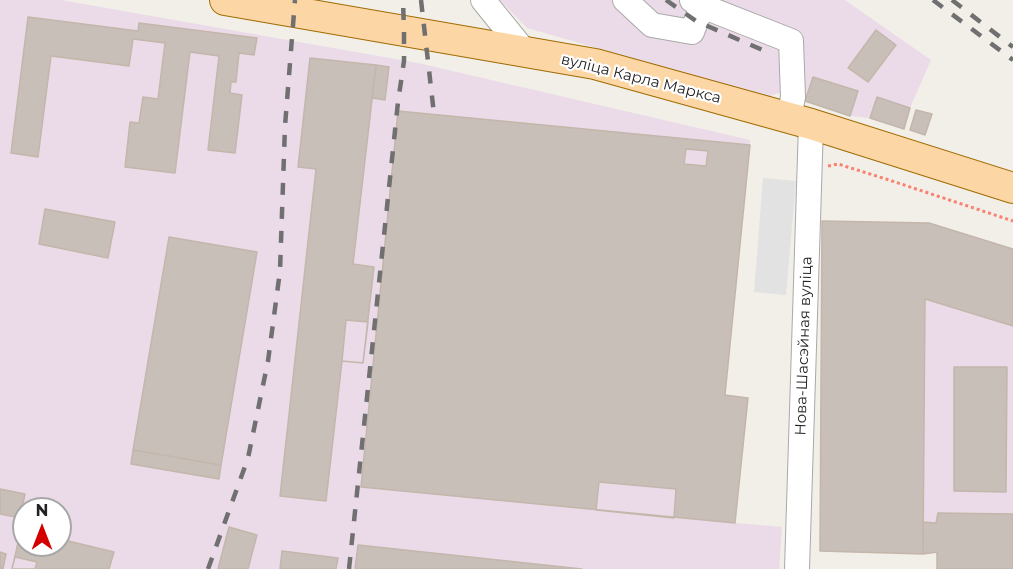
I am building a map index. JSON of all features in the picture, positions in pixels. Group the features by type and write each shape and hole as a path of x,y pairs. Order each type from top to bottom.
{"main road":[{"name":"вуліца Карла Маркса","path":"225,0 595,64 800,121 1013,188"}],"street":[{"path":"483,0 525,52"},
{"path":"625,0 652,26 692,32 697,3"},
{"name":"Нова-Шасэйная вуліца","path":"697,3 791,40 793,97 800,121 797,569"}],"path":[{"path":"821,171 827,166 838,164 1013,221"}],"shaded area":[{"path":"0,0 61,0 418,63 750,140 725,395 748,398 735,523 782,527 779,569 0,569"},
{"path":"500,0 845,0 931,60 910,108 904,129 870,118 850,116 778,93 768,97 527,28"},
{"path":"763,178 796,181 786,295 754,292"},
{"path":"822,221 929,223 1013,249 1013,569 937,552 923,554 820,551"}],"building":[{"path":"28,17 138,31 139,23 257,38 254,55 239,53 236,82 231,82 230,93 242,95 235,153 208,150 219,56 190,52 175,173 125,167 130,122 139,123 143,97 158,99 165,43 133,39 129,66 51,56 38,157 11,153"},
{"path":"876,30 896,45 868,82 848,68"},
{"path":"310,58 376,65 353,264 374,267 363,363 342,361 326,501 280,496 316,169 298,167"},
{"path":"376,65 389,67 385,100 372,98"},
{"path":"813,77 858,91 850,116 805,101"},
{"path":"877,97 910,108 904,129 870,118"},
{"path":"916,110 932,114 925,135 910,130"},
{"path":"398,111 750,145 725,395 748,398 735,523 361,487"},
{"path":"686,149 708,151 706,166 684,164"},
{"path":"45,209 115,222 108,258 39,244"},
{"path":"822,221 929,223 1013,249 1013,326 925,299 923,554 820,551"},
{"path":"169,237 257,252 221,465 133,450"},
{"path":"346,320 368,322 363,363 342,361"},
{"path":"954,367 1007,367 1006,492 954,491"},
{"path":"133,450 221,465 219,479 131,464"},
{"path":"599,482 676,489 674,518 596,510"},
{"path":"0,489 25,494 24,497 12,497 12,516 0,514"},
{"path":"938,513 1013,514 1013,569 937,569 937,552 923,554 923,522 936,523"},
{"path":"229,527 257,535 248,569 218,569"},
{"path":"72,542 114,552 109,569 12,569 15,557 72,557"},
{"path":"358,545 582,569 355,569"},
{"path":"282,551 338,558 336,569 280,569"},
{"path":"0,552 6,554 3,569 0,569"},
{"path":"15,557 37,562 35,569 12,569"}],"railway":[{"path":"208,569 248,458 268,361 280,271 285,126 295,0"},
{"path":"349,569 404,61 403,0"},
{"path":"421,0 434,114"},
{"path":"666,0 696,21 767,52"},
{"path":"933,0 1013,60"},
{"path":"952,0 1013,47"}]}
